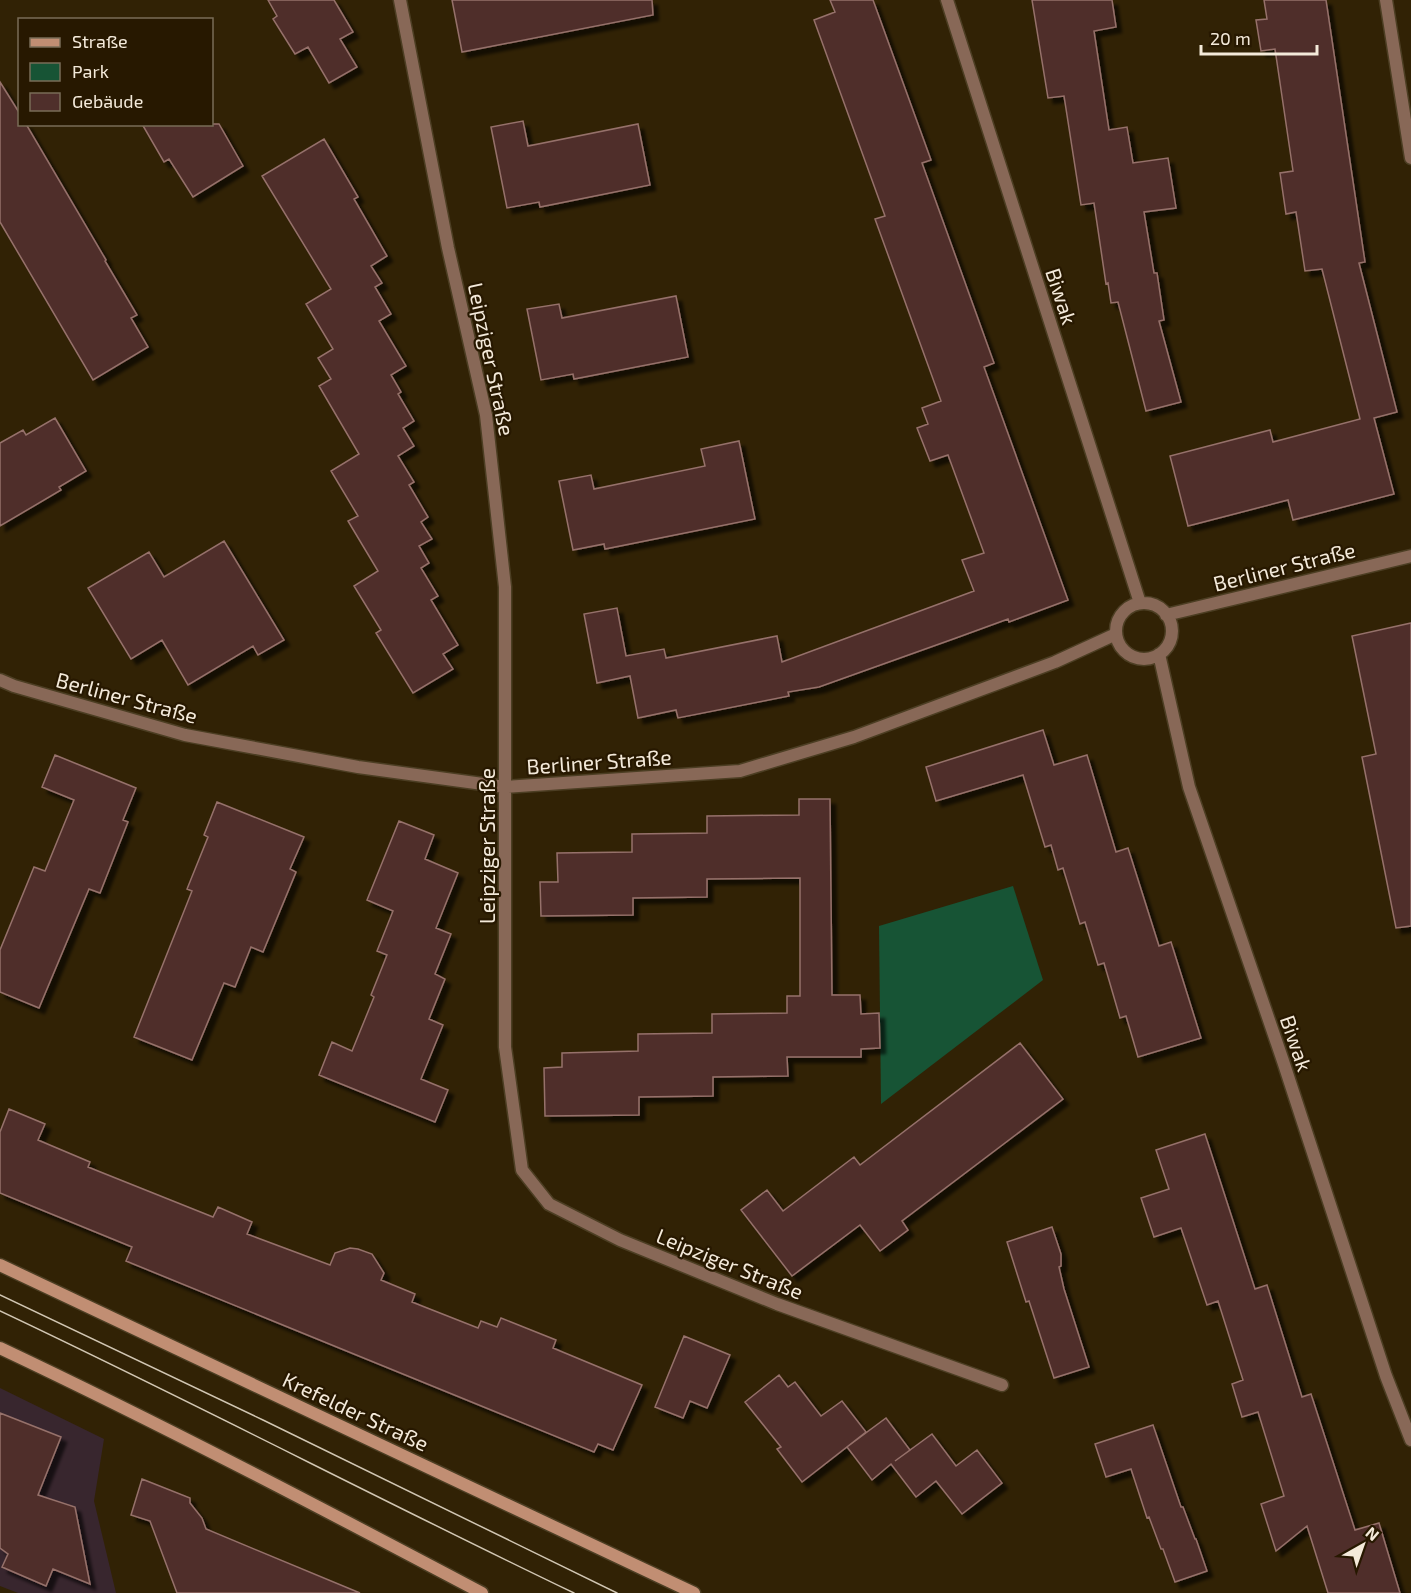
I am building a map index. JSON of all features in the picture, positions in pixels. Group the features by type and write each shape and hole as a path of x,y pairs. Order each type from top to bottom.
{"main road":[{"name":"Krefelder Straße","path":"0,1265 694,1593"},
{"path":"0,1348 155,1423 482,1593"}],"street":[{"name":"Leipziger Straße","path":"400,0 448,248 486,415 505,587 505,1047 522,1170 549,1204 620,1240 777,1304 1002,1385"},
{"name":"Biwak","path":"947,0 1140,603"},
{"path":"1386,0 1411,158"},
{"name":"Berliner Straße","path":"1167,615 1411,556"},
{"path":"1140,603 1158,607 1167,615 1172,631 1168,643 1159,654 1142,659 1123,650 1116,634 1117,623 1120,615 1130,607 1140,603"},
{"name":"Berliner Straße","path":"0,680 184,735 358,767 505,787 740,771 854,737 1055,662 1116,634"},
{"name":"Biwak","path":"1159,654 1189,787 1283,1061 1386,1376 1411,1440"}],"shaded area":[{"path":"0,1388 104,1439 94,1501 116,1593 18,1593 0,1586"}],"green space":[{"path":"1013,886 1043,980 881,1104 879,926"}],"building":[{"path":"268,0 334,0 353,32 340,39 357,67 329,83 308,47 295,54 273,19 277,16"},
{"path":"452,0 652,0 653,15 462,52"},
{"path":"830,0 873,0 931,160 922,163 994,363 984,367 1068,600 1009,622 1008,619 819,687 788,692 789,696 678,718 676,710 638,718 630,676 597,683 584,614 617,608 626,656 664,649 666,658 777,636 782,662 974,591 962,560 984,553 948,455 930,461 917,428 928,424 922,408 941,401 875,219 885,216 814,20 835,12"},
{"path":"1032,0 1112,0 1116,27 1094,31 1109,130 1127,127 1133,163 1168,158 1176,208 1144,212 1164,320 1159,321 1181,402 1146,411 1118,302 1111,303 1108,283 1106,284 1094,203 1081,205 1064,96 1048,98"},
{"path":"1264,0 1326,0 1365,262 1359,263 1397,412 1374,418 1394,494 1293,520 1288,500 1188,526 1170,456 1270,430 1273,442 1360,419 1322,269 1305,271 1296,212 1286,214 1280,173 1293,171 1275,49 1261,51 1256,20 1267,19"},
{"path":"0,82 18,111 18,126 27,126 137,315 131,318 148,347 93,380 0,222"},
{"path":"523,121 528,146 638,124 650,185 540,207 539,202 507,208 491,127"},
{"path":"213,124 219,124 243,166 193,197 169,159 164,162 143,126 213,126"},
{"path":"324,139 358,197 354,199 387,256 371,266 382,283 375,287 391,314 379,321 406,366 391,375 401,392 398,394 414,421 403,428 414,446 398,456 414,482 409,485 428,517 421,522 432,539 419,546 429,563 421,568 438,596 431,600 458,645 443,654 453,669 413,693 376,633 381,630 354,586 378,571 348,521 358,516 331,471 359,454 319,386 331,379 318,358 333,349 306,304 331,289 262,176"},
{"path":"676,296 688,357 574,379 573,374 541,380 527,309 559,304 562,318"},
{"path":"55,418 86,471 59,487 61,490 0,526 0,443 23,430 26,435"},
{"path":"739,441 755,519 605,549 604,544 573,550 559,481 591,475 594,489 705,466 701,449"},
{"path":"224,541 284,640 258,655 253,646 188,685 162,640 131,659 88,588 149,552 164,577"},
{"path":"1411,623 1411,926 1396,928 1362,757 1376,754 1352,636"},
{"path":"1043,730 1054,765 1087,755 1116,852 1128,848 1159,946 1171,942 1201,1038 1138,1057 1126,1016 1120,1018 1104,963 1098,965 1085,922 1080,924 1063,868 1058,870 1051,845 1045,847 1023,775 936,801 926,767"},
{"path":"55,755 136,788 123,820 128,822 100,893 89,889 39,1008 0,992 0,950 34,867 45,871 74,800 42,787"},
{"path":"799,799 830,799 832,995 860,995 861,1014 879,1013 880,1048 861,1049 861,1057 787,1057 788,1076 713,1077 713,1096 639,1097 639,1115 545,1116 544,1068 562,1067 562,1053 638,1051 638,1034 712,1033 712,1014 787,1013 787,996 800,996 800,878 707,879 707,897 633,898 633,915 541,916 540,882 558,882 557,853 632,852 632,834 707,833 707,816 799,815"},
{"path":"217,802 304,837 290,869 296,872 263,952 251,947 235,987 224,983 192,1060 134,1037 192,891 187,889 208,837 204,835"},
{"path":"399,821 434,835 425,859 458,873 436,928 451,934 435,974 445,979 429,1019 443,1025 421,1079 448,1090 435,1122 319,1075 332,1042 352,1051 374,997 371,995 387,955 377,951 393,911 367,900"},
{"path":"1020,1043 1063,1099 902,1221 908,1230 880,1251 860,1225 792,1276 741,1210 767,1190 783,1211 854,1157 860,1165"},
{"path":"9,1109 45,1124 38,1140 90,1162 88,1167 213,1217 218,1207 252,1222 247,1234 330,1265 335,1253 350,1248 372,1254 384,1273 381,1280 415,1294 412,1302 478,1328 481,1321 497,1327 501,1318 556,1340 553,1348 642,1385 613,1450 598,1444 594,1452 126,1261 132,1247 0,1193 0,1132"},
{"path":"1205,1134 1255,1289 1267,1285 1302,1397 1311,1394 1355,1530 1379,1523 1400,1593 1328,1593 1307,1526 1276,1551 1261,1504 1284,1496 1258,1412 1242,1417 1232,1384 1243,1380 1218,1301 1207,1305 1181,1228 1154,1237 1141,1198 1169,1189 1156,1150"},
{"path":"1052,1227 1061,1254 1061,1266 1059,1267 1064,1289 1089,1367 1054,1378 1007,1242"},
{"path":"684,1336 730,1355 707,1408 690,1401 683,1418 655,1407"},
{"path":"779,1375 788,1387 795,1382 821,1416 842,1401 866,1432 802,1482 777,1449 781,1447 745,1402"},
{"path":"0,1413 61,1437 38,1495 75,1507 90,1584 53,1569 46,1586 2,1567 8,1554 0,1548"},
{"path":"886,1418 910,1450 895,1461 932,1434 956,1466 977,1450 1002,1483 962,1514 936,1481 916,1497 891,1464 872,1480 847,1447"},
{"path":"1153,1425 1181,1507 1183,1507 1196,1539 1207,1571 1175,1582 1149,1517 1147,1518 1131,1469 1106,1477 1095,1444"},
{"path":"142,1479 190,1498 190,1503 202,1518 206,1529 360,1593 177,1593 150,1521 131,1515"}],"tram line":[{"path":"0,1295 263,1420 617,1593"},
{"path":"0,1311 574,1593"}]}
